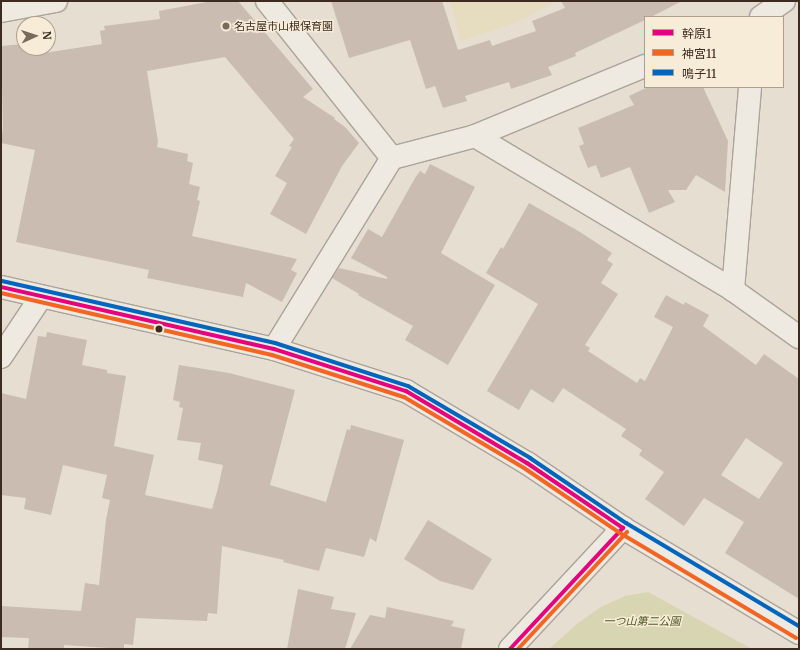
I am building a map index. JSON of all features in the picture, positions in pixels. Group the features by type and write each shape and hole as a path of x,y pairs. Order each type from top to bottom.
{"street":[{"path":"1,10 56,1"},
{"path":"267,1 392,158"},
{"path":"763,16 784,1"},
{"path":"274,349 392,158 475,136 644,66"},
{"path":"733,290 750,88"},
{"path":"475,136 733,290 799,337"},
{"path":"1,287 274,349 406,391 527,462 623,528 799,632"},
{"path":"1,357 41,297"},
{"path":"510,649 623,528"}],"shaded area":[{"path":"450,1 557,1 518,22 461,41"}],"green space":[{"name":"一つ山第二公園","path":"648,592 752,649 549,649 578,623 601,607 625,596"}],"building":[{"path":"212,1 238,1 313,89 303,97 335,118 334,119 345,127 359,143 342,166 306,234 270,214 287,183 275,176 292,147 289,146 294,139 225,57 147,71 158,142 157,147 188,154 187,161 193,163 189,184 200,187 197,200 200,201 192,236 297,259 291,270 297,273 282,302 246,283 243,297 147,278 149,270 16,242 35,150 1,143 3,127 1,46 16,45 16,56 56,56 56,51 102,44 100,31 105,30 104,26 160,19 159,11"},
{"path":"331,1 442,1 458,50 490,40 492,46 536,31 532,21 565,8 561,1 682,1 653,16 644,16 644,20 575,53 576,56 548,67 552,75 511,89 509,82 465,96 467,101 443,108 435,86 426,89 410,40 349,58"},
{"path":"646,88 703,88 728,141 725,192 696,175 686,190 668,190 675,202 649,213 630,167 601,178 596,165 588,168 579,146 584,144 578,128 634,105 629,96"},
{"path":"430,164 475,187 441,253 495,285 448,365 405,340 413,326 358,295 359,294 332,278 339,268 387,279 387,277 351,258 368,229 382,237 415,178 420,171 425,174"},
{"path":"529,203 580,232 612,253 607,260 613,264 601,283 618,294 585,345 590,348 588,351 637,383 640,378 645,381 673,327 654,317 666,295 684,305 685,302 709,315 703,326 756,365 764,354 799,379 799,599 725,553 744,522 704,498 684,526 645,499 664,472 639,455 642,450 621,436 626,429 563,388 553,403 531,389 519,410 487,391 538,304 486,273 501,247 503,249","holes":["746,438 783,463 759,499 721,475"]},
{"path":"47,332 87,340 82,365 107,370 107,373 126,376 114,446 154,455 145,495 212,509 218,488 223,465 198,460 201,443 177,440 183,408 179,407 180,402 173,400 179,365 229,373 295,390 270,485 326,502 347,429 350,430 351,425 404,440 376,542 370,538 364,557 326,548 319,571 283,562 284,560 222,546 217,614 208,613 207,621 136,618 133,645 124,644 124,649 64,645 64,649 28,649 29,638 1,637 1,606 81,611 85,583 99,585 106,520 110,500 102,498 107,475 63,465 51,515 24,509 26,498 1,495 1,393 26,399 38,336 46,337"},
{"path":"428,520 492,559 473,590 440,581 404,559"},
{"path":"298,589 334,597 331,609 356,613 345,649 287,649"},
{"path":"387,607 454,621 451,626 465,629 461,649 350,649 370,615 385,618"}],"transit line":[{"name":"鳴子11","path":"2,281 275,343 408,386 530,458 626,523 799,626"},
{"name":"幹原1","path":"1,287 274,349 406,391 527,463 623,528"},
{"name":"神宮11","path":"1,293 272,355 404,397 524,468 620,533 796,638"},
{"name":"幹原1","path":"510,649 623,528"},
{"name":"神宮11","path":"518,649 627,532"}],"place":[{"name":"名古屋市山根保育園","path":"226,26"}]}
